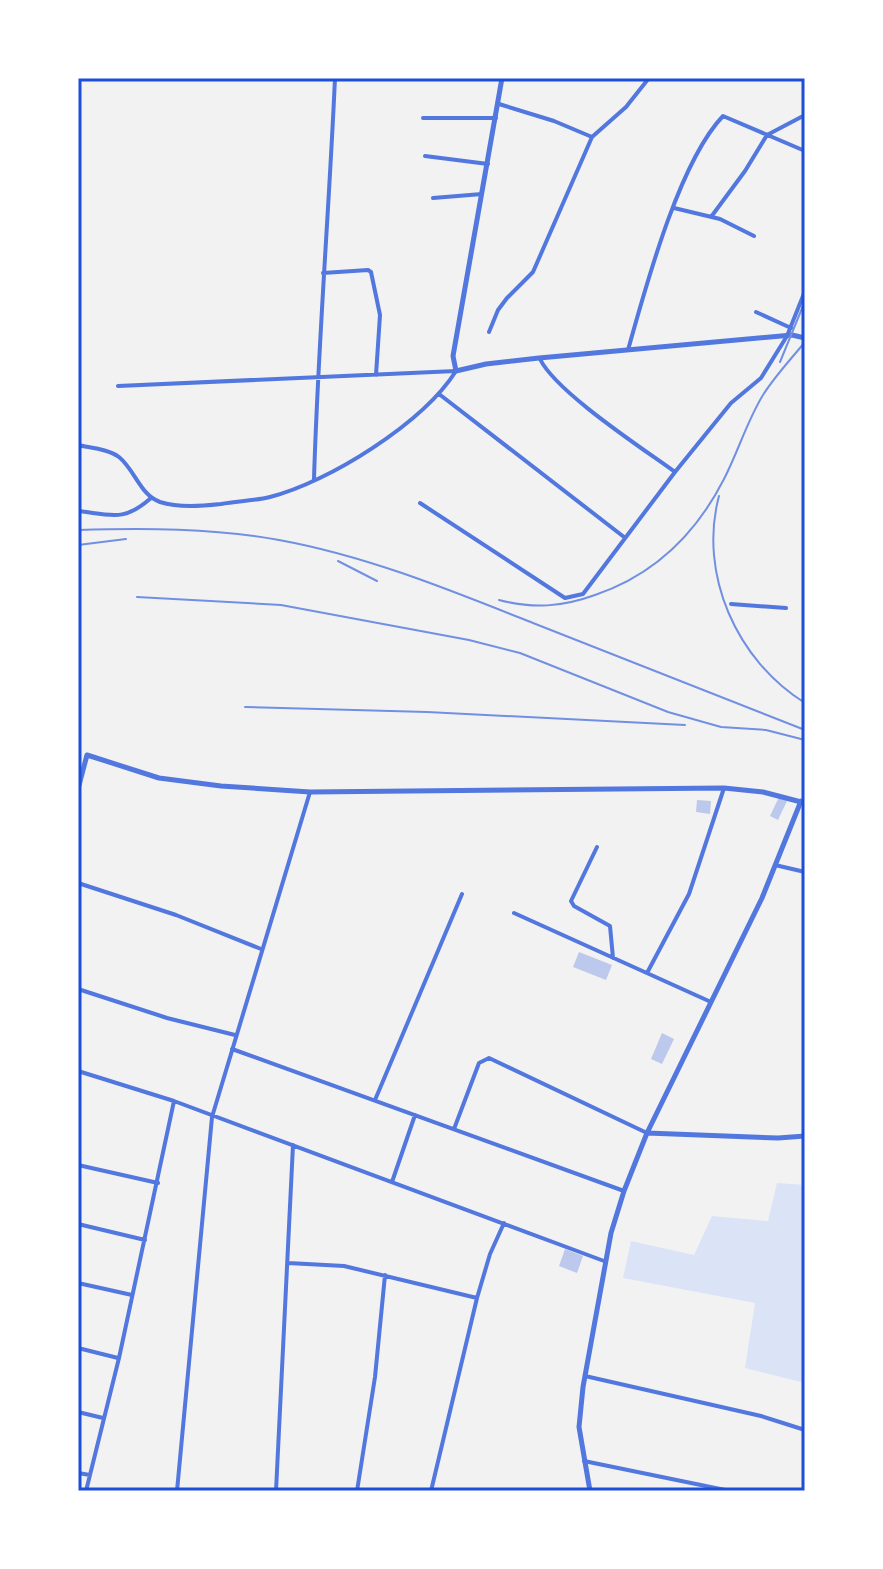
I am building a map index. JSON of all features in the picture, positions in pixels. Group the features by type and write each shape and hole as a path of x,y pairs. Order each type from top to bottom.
{"street":[{"path":"314,479 335,78"},
{"path":"78,445 119,457 151,498 178,505 210,505 268,497 362,455 439,394 456,371 453,356 502,78"},
{"path":"489,332 498,310 533,272 592,137 626,107 649,78"},
{"path":"499,104 592,137"},
{"path":"711,217 751,163 767,135 805,115"},
{"path":"628,350 674,208 699,147 723,116 805,151"},
{"path":"423,118 496,118"},
{"path":"425,156 488,164"},
{"path":"433,198 482,194"},
{"path":"674,208 711,217 754,236"},
{"path":"323,273 371,272 380,315 376,375"},
{"path":"420,503 565,598 583,594 731,403 761,378 787,336 805,291"},
{"path":"756,312 791,328"},
{"path":"118,386 456,371 539,358 787,336 805,338"},
{"path":"539,358 549,374 585,405 675,472"},
{"path":"439,394 624,538"},
{"path":"78,511 116,516 134,513 151,498"},
{"path":"731,604 786,608"},
{"path":"78,789 87,755 159,778 233,787 310,792 724,788 763,792 803,802 713,1002 647,1133 624,1191 604,1261 579,1427 590,1491"},
{"path":"647,973 689,894 724,788"},
{"path":"177,1491 212,1117 310,792"},
{"path":"597,847 572,898 572,904 610,926 613,958"},
{"path":"775,865 805,872"},
{"path":"78,883 176,915 261,949"},
{"path":"375,1100 462,894"},
{"path":"514,913 713,1002"},
{"path":"78,989 167,1018 235,1035"},
{"path":"232,1049 624,1191"},
{"path":"454,1129 479,1063 489,1058 647,1133 778,1138 805,1136"},
{"path":"78,1071 174,1101 604,1261"},
{"path":"86,1491 119,1358 174,1101"},
{"path":"392,1182 415,1115"},
{"path":"276,1491 293,1145"},
{"path":"78,1165 158,1183"},
{"path":"431,1491 477,1298 490,1254 504,1223"},
{"path":"78,1224 145,1240"},
{"path":"288,1263 344,1266 477,1298"},
{"path":"357,1491 375,1377 385,1275"},
{"path":"78,1283 132,1295"},
{"path":"78,1348 119,1358"},
{"path":"585,1376 761,1416 805,1430"},
{"path":"78,1412 104,1418"},
{"path":"584,1461 730,1491"},
{"path":"78,1473 90,1475"}],"shaded area":[{"path":"777,1183 805,1185 805,1383 745,1368 755,1303 623,1278 631,1241 694,1255 712,1216 768,1221"}],"building":[{"path":"779,797 787,801 778,820 770,816"},
{"path":"697,800 711,801 710,814 696,812"},
{"path":"579,952 612,965 606,980 573,967"},
{"path":"662,1033 674,1039 662,1064 651,1059"},
{"path":"565,1249 583,1256 577,1273 559,1266"}],"railway":[{"path":"780,362 805,301"},
{"path":"499,600 536,606 583,599 636,576 671,550 713,499 763,395 805,342"},
{"path":"719,496 714,526 714,555 719,585 729,613 742,640 760,664 805,703"},
{"path":"78,530 153,529 229,533 279,540 344,555 439,586 805,730"},
{"path":"78,545 126,539"},
{"path":"338,561 377,581"},
{"path":"137,597 281,605 469,640 520,653 668,712 721,727 766,730 805,740"},
{"path":"245,707 427,712 685,725"}]}
